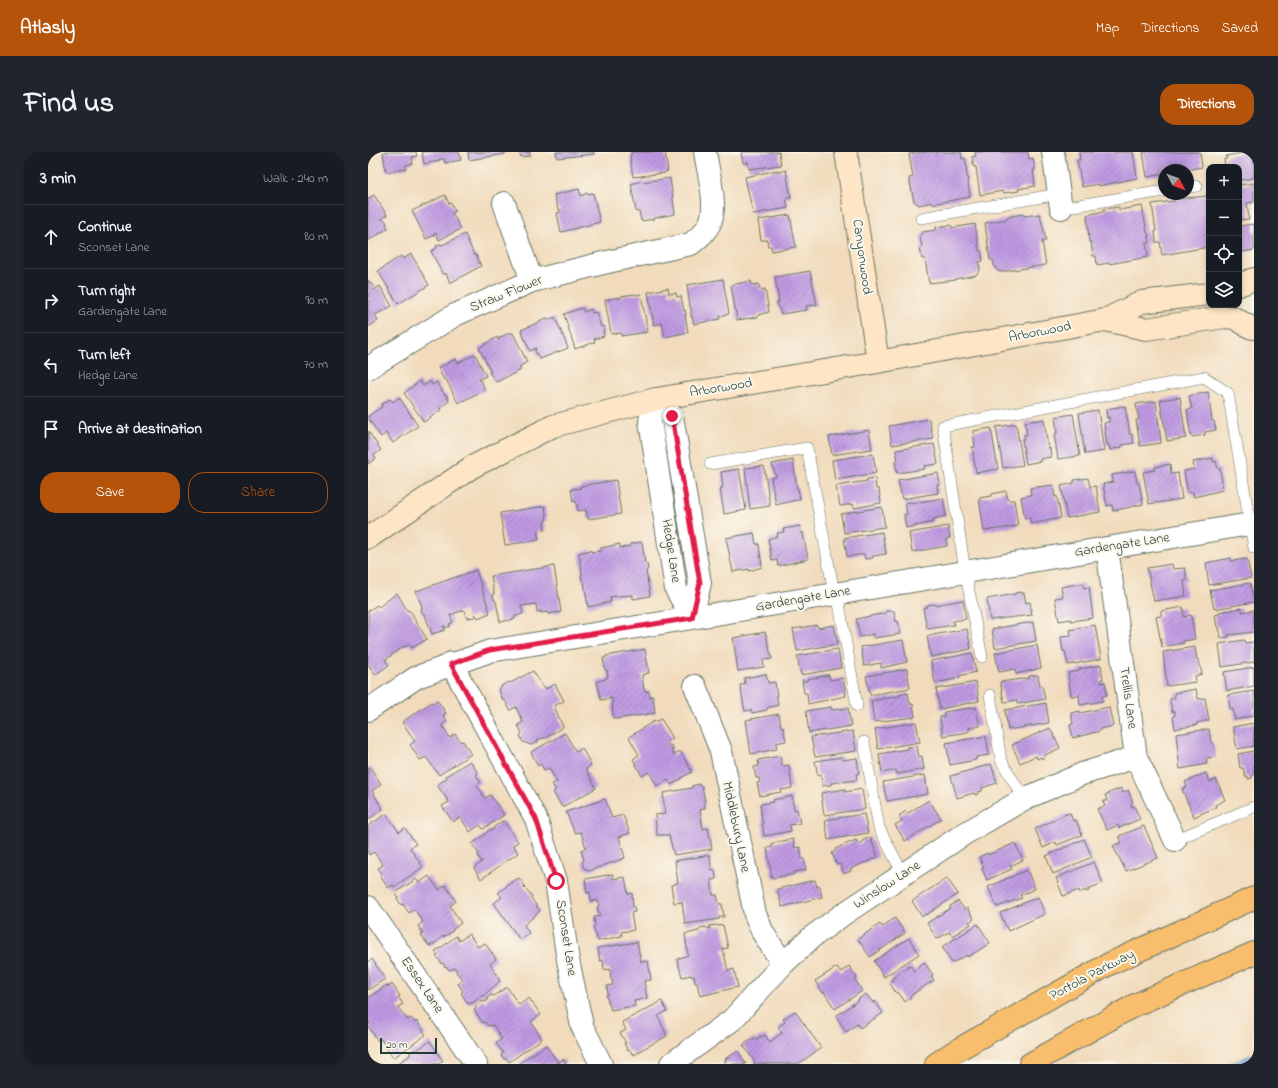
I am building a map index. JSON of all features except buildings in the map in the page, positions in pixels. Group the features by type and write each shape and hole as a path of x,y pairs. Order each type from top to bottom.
{"main road":[{"name":"Portola Parkway","path":"936,1064 954,1052 1109,964 1254,898"},
{"path":"1030,1064 1135,1005 1254,953"}],"street":[{"name":"Straw Flower","path":"368,368 455,315 532,281 603,263 691,244 702,235 710,223 714,207 704,152"},
{"name":"Canyonwood","path":"846,152 878,362"},
{"path":"1053,152 1060,201"},
{"path":"504,203 532,281"},
{"path":"1242,284 1254,279"},
{"name":"Arborwood","path":"368,538 472,467 553,426 656,399 878,362 1105,320 1142,302 1206,294"},
{"name":"Arborwood","path":"1105,320 1146,329 1225,317 1234,318 1254,328"},
{"name":"Hedge Lane","path":"656,399 650,421 676,589 692,618"},
{"name":"Gardengate Lane","path":"368,710 417,677 490,650 692,618 1250,524"},
{"name":"Trellis Lane","path":"1106,548 1136,757 1175,840"},
{"name":"Sconset Lane","path":"451,664 536,819 556,881 568,960 582,1026 601,1064"},
{"name":"Middlebury Lane","path":"695,686 721,751 755,914 763,933 783,964"},
{"name":"Winslow Lane","path":"671,1064 732,1020 783,964 812,937 845,913 975,827 1024,799 1082,774 1136,757"},
{"name":"Essex Lane","path":"368,907 476,1064"}],"lane":[{"path":"921,218 1060,201 1158,192"},
{"path":"982,657 965,571 944,426 1204,377 1228,393 1254,548"},
{"path":"710,464 807,448 857,706"},
{"path":"990,695 1002,760 1024,799"},
{"path":"864,742 879,828 904,874"},
{"path":"1175,840 1254,807"}],"water":[{"path":"1254,1054 1254,1064 1228,1064"}],"route":[{"path":"556,881 536,819 451,664 490,650 692,618 700,583 672,416"}]}
